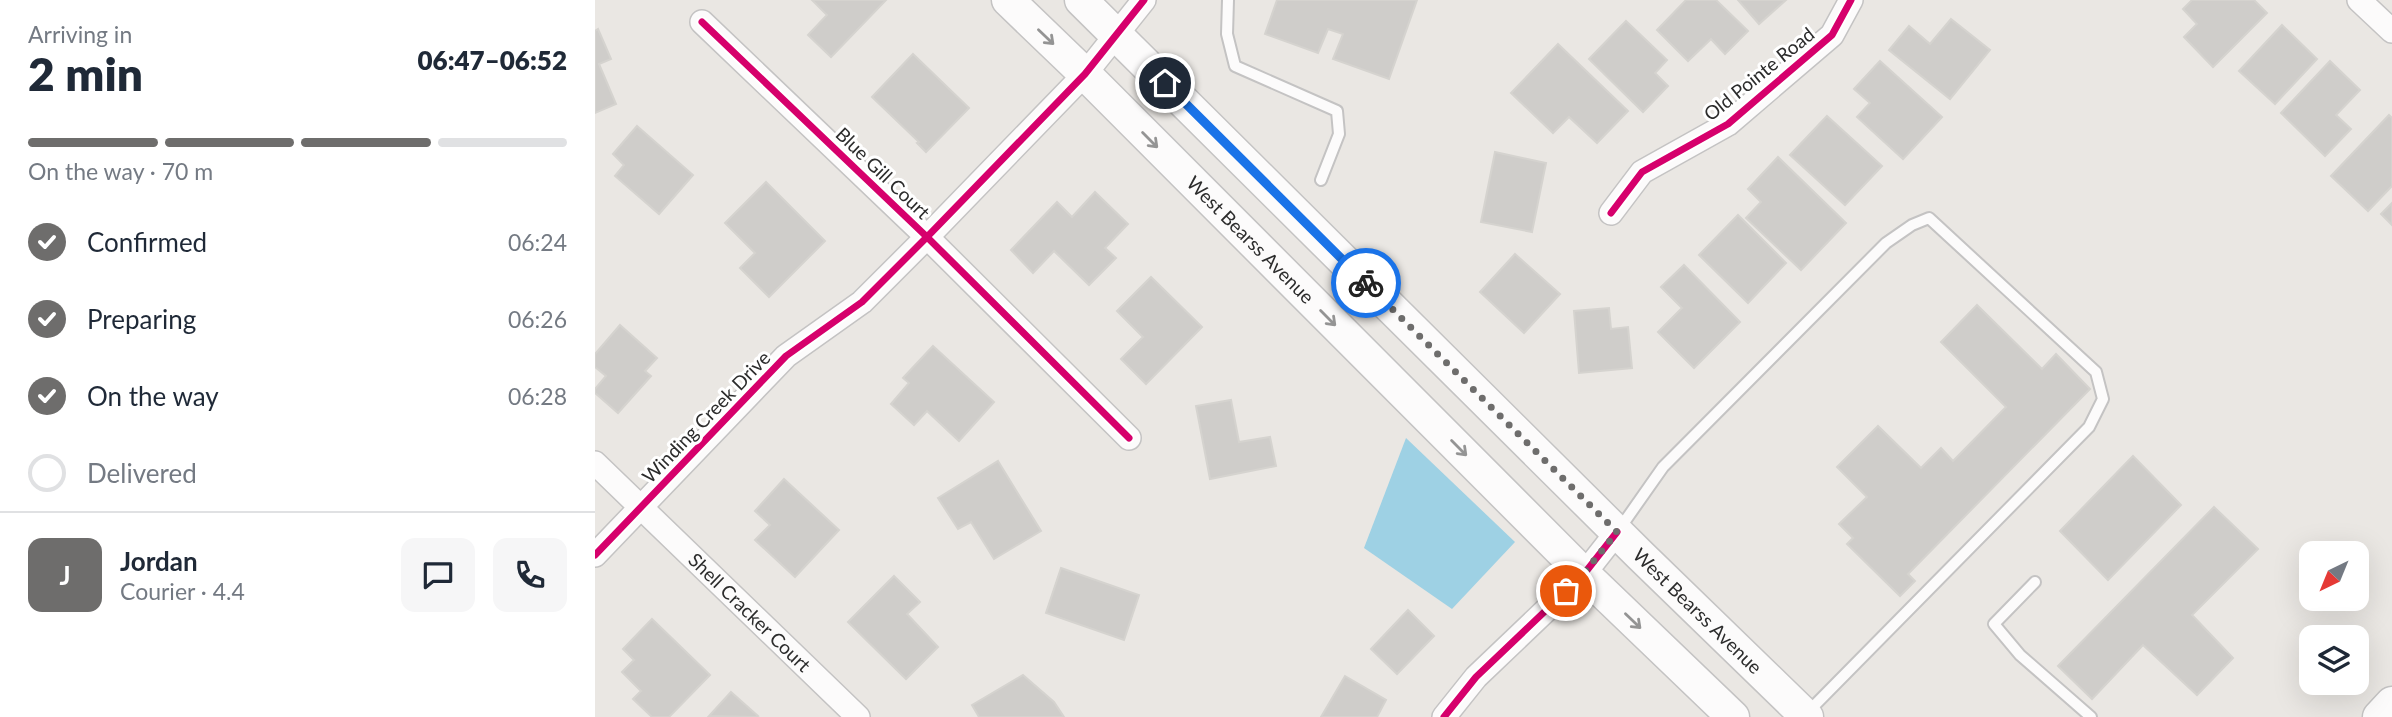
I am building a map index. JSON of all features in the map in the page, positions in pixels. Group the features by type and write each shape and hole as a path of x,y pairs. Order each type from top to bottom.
{"main road":[{"name":"West Bearss Avenue","path":"1008,0 1584,573 1733,717"},
{"name":"West Bearss Avenue","path":"1081,0 1806,716"},
{"path":"2379,717 2392,703"}],"street":[{"name":"Winding Creek Drive","path":"595,555 786,356 862,302 927,237 1085,74 1143,0"},
{"name":"Old Pointe Road","path":"1611,213 1642,172 1728,124 1832,35 1851,0"},
{"path":"2359,0 2392,31"},
{"name":"Blue Gill Court","path":"702,22 927,237 1129,438"},
{"name":"Shell Cracker Court","path":"595,463 858,717"},
{"path":"1444,717 1476,677 1584,573 1617,532"}],"lane":[{"path":"1227,0 1227,34 1235,65 1337,111 1339,134 1321,180"},
{"path":"1617,532 1663,467 1682,447 1885,243 1912,225 1929,218 2096,372 2103,399 2089,428 1806,716"},
{"path":"2035,582 1994,624 2020,655 2091,717"}],"water":[{"path":"1406,438 1515,542 1452,609 1364,548"}],"building":[{"path":"812,0 886,0 831,57 808,35 827,15"},
{"path":"1277,0 1417,0 1389,79 1333,59 1343,34 1328,29 1318,53 1265,34"},
{"path":"1686,0 1716,0 1748,31 1725,54 1711,39 1688,61 1657,30"},
{"path":"1738,0 1786,0 1759,24"},
{"path":"2192,0 2254,0 2267,13 2213,67 2184,37 2197,24 2183,9"},
{"path":"1951,19 1990,50 1950,99 1889,50 1909,26 1930,44"},
{"path":"1626,21 1667,60 1655,73 1668,86 1643,112 1589,59"},
{"path":"2282,25 2317,59 2275,104 2239,71"},
{"path":"598,29 611,59 599,64 616,104 595,113 595,31"},
{"path":"1558,44 1628,111 1597,143 1569,117 1553,133 1511,93"},
{"path":"913,54 969,108 926,152 872,97"},
{"path":"1880,61 1942,117 1903,159 1857,117 1870,103 1854,89"},
{"path":"2330,61 2360,90 2336,115 2351,129 2325,156 2281,113"},
{"path":"2389,115 2392,118 2392,186 2368,211 2331,176"},
{"path":"1827,116 1882,166 1845,205 1790,155"},
{"path":"637,126 693,175 659,214 615,176 624,165 613,154"},
{"path":"1495,152 1546,163 1532,232 1481,222"},
{"path":"1778,157 1846,223 1801,270 1746,218 1761,202 1748,189"},
{"path":"766,182 825,241 769,297 740,268 755,253 725,223"},
{"path":"1095,192 1128,224 1105,248 1116,258 1089,285 1054,251 1033,273 1011,250 1057,202 1072,217"},
{"path":"2392,203 2392,225 2381,214"},
{"path":"1738,215 1786,263 1748,303 1699,255"},
{"path":"1515,254 1560,294 1524,333 1480,292"},
{"path":"1684,265 1740,322 1694,368 1658,332 1682,308 1661,287"},
{"path":"1151,277 1202,327 1146,384 1121,359 1143,337 1117,311"},
{"path":"1977,305 2042,369 2056,354 2090,389 1908,574 1915,581 1900,596 1847,544 1853,538 1839,524 1867,497 1837,467 1878,426 1921,468 1941,448 1953,461 2006,407 1941,342"},
{"path":"1609,308 1611,329 1628,327 1632,368 1579,373 1574,311"},
{"path":"620,325 657,358 645,371 651,376 618,413 595,393 595,389 606,376 595,367 595,354"},
{"path":"933,346 994,402 959,441 927,411 914,425 891,404 909,383 903,378"},
{"path":"1231,400 1239,442 1270,437 1276,466 1210,479 1196,406"},
{"path":"2133,456 2181,505 2108,580 2060,531"},
{"path":"998,461 1041,531 994,559 971,522 958,529 938,498"},
{"path":"784,479 839,530 795,577 755,540 770,525 755,511"},
{"path":"2214,507 2258,549 2192,615 2233,658 2197,695 2143,645 2092,699 2058,666"},
{"path":"1061,568 1139,595 1124,640 1046,613"},
{"path":"894,576 920,602 907,614 938,647 906,679 848,622"},
{"path":"1408,610 1434,636 1397,674 1371,649"},
{"path":"652,619 710,675 669,717 652,717 633,699 641,691 622,672 634,660 623,649"},
{"path":"1023,675 1054,702 1064,717 979,717 972,705"},
{"path":"1345,676 1386,700 1377,717 1321,717"},
{"path":"731,692 758,716 709,716"}],"cycle path":[{"path":"595,555 786,356 862,302 927,237 1085,74 1144,0"},
{"path":"1611,213 1642,172 1728,124 1832,35 1851,0"},
{"path":"702,22 927,237 1129,438"},
{"path":"1444,717 1476,677 1584,574 1617,532"}],"way so far":[{"path":"1366,283 1617,532 1566,591"}],"route":[{"path":"1165,83 1366,283"}]}
